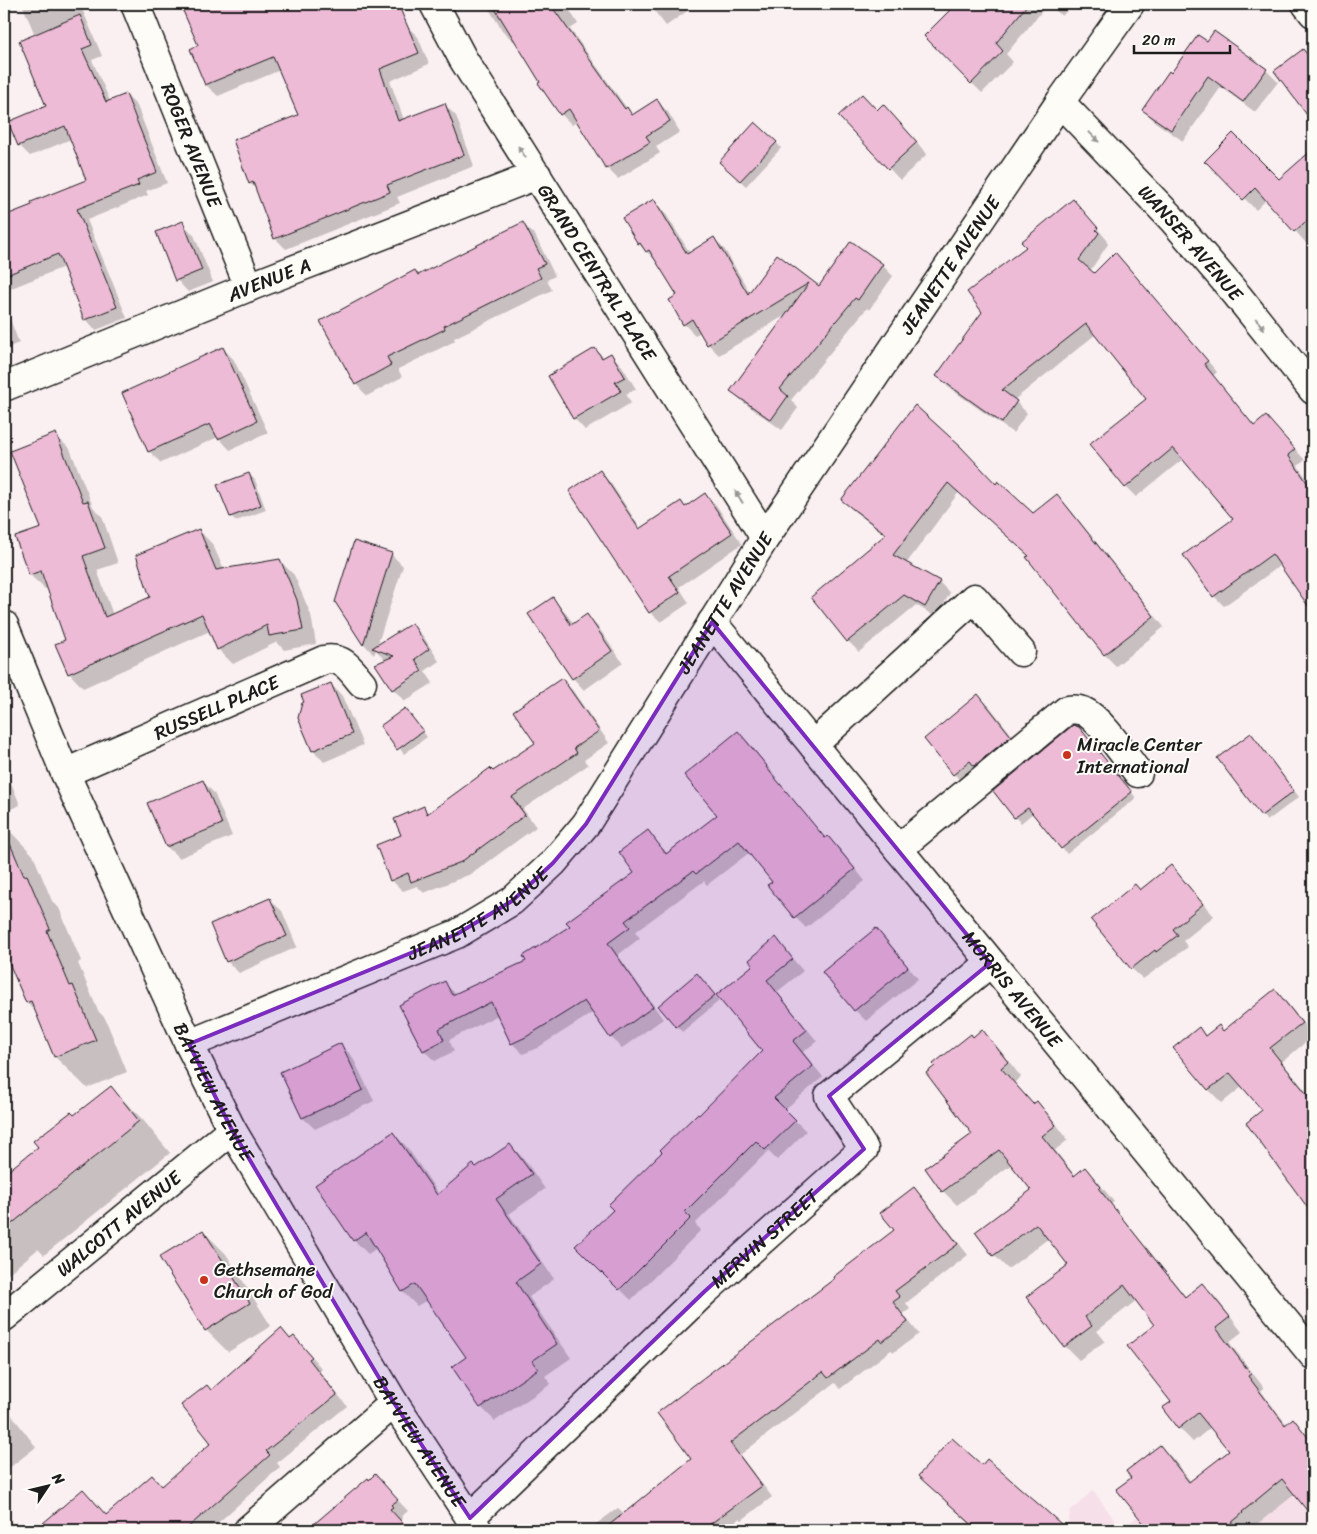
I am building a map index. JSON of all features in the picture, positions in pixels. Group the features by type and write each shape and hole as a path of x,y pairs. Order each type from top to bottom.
{"street":[{"name":"ROGER AVENUE","path":"136,4 249,287"},
{"name":"GRAND CENTRAL PLACE","path":"434,4 463,58 765,538"},
{"name":"JEANETTE AVENUE","path":"188,1044 457,934 512,901 553,863 586,824 765,538 1060,102 1130,4"},
{"path":"1306,4 1313,13"},
{"name":"WANSER AVENUE","path":"1060,102 1172,219 1237,295 1313,390"},
{"name":"AVENUE A","path":"4,387 249,287 537,175"},
{"path":"813,745 974,598 1022,652"},
{"name":"MORRIS AVENUE","path":"712,622 1313,1353"},
{"name":"BAYVIEW AVENUE","path":"5,630 65,773 188,1044 232,1130 394,1403 474,1524"},
{"name":"RUSSELL PLACE","path":"65,773 324,660 331,658 343,662 362,683"},
{"path":"898,850 1067,710 1076,709 1084,711 1097,721 1138,773"},
{"name":"MERVIN STREET","path":"474,1524 705,1291 864,1149 829,1096 990,962"},
{"name":"WALCOTT AVENUE","path":"4,1317 232,1130"},
{"path":"248,1530 394,1403"}],"highlighted area":[{"path":"712,622 990,963 829,1096 864,1149 705,1291 470,1518 394,1403 232,1130 189,1044 457,934 512,901 553,863 586,824"}],"shaded area":[{"path":"1313,1477 1313,1530 1251,1530 1308,1482"},
{"path":"1176,1488 1210,1530 1067,1530 1070,1512 1093,1490 1121,1529"}],"building":[{"path":"180,4 398,4 419,53 380,69 398,121 445,103 464,155 387,185 390,192 274,239 253,182 249,184 233,140 298,115 273,57 205,85 190,49 198,45"},
{"path":"492,4 550,4 625,109 627,107 632,115 657,99 670,121 646,136 650,142 606,169 569,109 560,115 538,83 540,82"},
{"path":"956,4 1028,4 996,43 1003,51 971,84 924,36"},
{"path":"80,15 92,45 82,49 106,102 126,94 157,172 137,180 139,185 77,209 117,307 84,320 58,254 4,276 4,216 32,205 31,202 86,180 65,126 18,146 8,122 46,106 19,41"},
{"path":"1214,31 1267,69 1243,102 1208,76 1171,130 1142,110 1169,71 1171,73 1198,35 1207,41"},
{"path":"1303,49 1313,62 1313,123 1274,71"},
{"path":"862,94 877,110 883,104 917,142 888,169 838,116"},
{"path":"755,122 777,142 740,181 719,162"},
{"path":"1233,133 1279,179 1313,149 1313,215 1294,232 1255,188 1243,200 1204,162"},
{"path":"654,199 687,254 714,237 748,294 777,254 819,286 851,241 883,264 858,300 855,298 780,389 788,396 771,420 730,391 809,283 707,345 692,319 683,325 669,300 677,295 649,250 646,252 640,243 638,244 622,218"},
{"path":"1073,199 1098,228 1096,230 1099,233 1079,260 1094,273 1115,252 1208,361 1204,364 1254,426 1266,416 1295,449 1288,455 1313,491 1313,613 1272,554 1213,597 1183,555 1233,519 1173,448 1125,488 1089,444 1146,399 1086,324 1002,390 1017,401 1002,423 936,376 982,312 967,292 1026,247 1021,242"},
{"path":"183,221 202,270 175,281 156,232"},
{"path":"523,222 545,264 536,268 541,278 444,326 445,329 387,357 391,365 355,385 320,321 415,270 418,275"},
{"path":"223,347 257,421 218,439 210,424 148,452 122,393"},
{"path":"595,348 602,358 611,353 625,377 615,382 621,391 573,419 548,376"},
{"path":"915,405 961,447 996,484 998,481 1033,513 1057,494 1154,616 1104,655 1026,557 1029,556 948,483 893,555 940,581 925,607 904,595 847,642 811,597 886,534 841,500"},
{"path":"56,433 83,502 88,501 105,548 83,556 105,617 150,597 136,555 199,529 216,570 280,559 297,600 303,630 269,636 267,625 217,650 202,614 68,674 55,644 65,640 41,571 29,575 15,537 41,528 10,451"},
{"path":"600,470 639,529 681,501 685,507 705,493 732,533 669,576 680,592 649,613 569,491"},
{"path":"249,473 261,505 230,517 217,485"},
{"path":"354,541 392,553 363,645 335,602"},
{"path":"553,597 571,625 587,614 612,651 572,679 528,614"},
{"path":"412,623 429,649 415,659 422,671 392,690 375,664 394,656 372,648"},
{"path":"562,678 599,731 574,748 577,753 512,797 525,815 461,862 411,882 408,873 390,881 376,845 401,835 394,819 424,806 427,814 490,768 493,771 535,743 513,711"},
{"path":"331,683 352,734 312,751 298,718 302,703 304,702 301,695"},
{"path":"978,694 1011,736 974,766 970,761 953,775 924,739"},
{"path":"405,708 423,731 397,750 380,726"},
{"name":"Miracle Center International","path":"1073,725 1079,727 1132,792 1061,849 1028,808 1014,818 993,791"},
{"path":"738,731 825,838 828,836 855,869 794,918 767,885 772,882 739,841 696,874 693,871 625,921 630,927 608,943 653,1007 610,1038 584,1001 526,1037 511,1044 491,1002 439,1029 444,1040 423,1051 399,1005 445,981 452,995 526,961 523,956 570,926 566,922 634,873 619,852 648,830 666,854 717,815 684,775"},
{"path":"1251,733 1294,791 1261,816 1217,758"},
{"path":"203,780 222,824 166,847 147,803"},
{"path":"4,830 24,876 27,875 50,929 47,931 70,986 73,985 96,1040 54,1057 31,1001 26,1003 4,951"},
{"path":"1171,865 1203,904 1173,929 1178,935 1131,969 1091,920 1135,884 1140,890"},
{"path":"270,898 287,936 226,962 210,924"},
{"path":"876,928 908,967 854,1011 822,972"},
{"path":"776,937 793,959 767,980 807,1030 793,1041 813,1066 774,1098 796,1120 765,1150 756,1141 685,1212 691,1218 619,1290 575,1246 613,1210 608,1205 662,1152 660,1150 697,1114 699,1115 762,1051 716,995 753,965 749,960"},
{"path":"697,973 715,995 676,1027 658,1006"},
{"path":"1275,989 1302,1023 1270,1048 1313,1102 1313,1215 1246,1123 1262,1110 1230,1073 1208,1090 1173,1048 1199,1027 1205,1036 1219,1025 1223,1031"},
{"path":"982,1029 1008,1062 1001,1068 1033,1104 1037,1101 1056,1125 1042,1136 1074,1176 1085,1167 1101,1187 1099,1189 1185,1297 1202,1283 1230,1317 1216,1328 1251,1374 1248,1376 1285,1425 1293,1418 1313,1444 1313,1518 1282,1479 1223,1530 1149,1530 1116,1489 1131,1478 1126,1471 1160,1445 1189,1482 1229,1451 1198,1413 1178,1429 1162,1408 1171,1402 1127,1346 1154,1325 1124,1285 1085,1317 1092,1326 1064,1347 1026,1297 1068,1265 1036,1224 993,1256 975,1232 1031,1190 999,1150 942,1192 925,1168 972,1134 926,1073 935,1066 933,1064 971,1034 973,1037"},
{"path":"341,1043 363,1090 302,1118 280,1072"},
{"path":"111,1086 139,1121 4,1230 4,1174 38,1147 33,1141 71,1112 74,1115"},
{"path":"393,1132 437,1195 473,1164 476,1167 510,1144 532,1174 496,1199 541,1264 516,1282 557,1344 532,1361 538,1369 480,1408 452,1367 466,1357 415,1284 402,1292 366,1232 353,1241 315,1185"},
{"path":"914,1187 958,1244 895,1291 900,1297 893,1302 908,1322 882,1342 880,1339 828,1378 823,1372 730,1443 762,1486 702,1530 603,1530 691,1459 657,1413 834,1279 833,1277 894,1230 880,1213"},
{"name":"Gethsemane Church of God","path":"203,1230 250,1303 205,1331 159,1257"},
{"path":"281,1328 290,1339 294,1336 312,1357 309,1359 337,1395 266,1451 270,1455 185,1530 35,1530 83,1489 106,1515 152,1475 162,1486 211,1443 181,1405 207,1385 211,1390"},
{"path":"952,1438 982,1465 987,1459 1068,1530 978,1530 918,1476"},
{"path":"375,1474 398,1500 391,1505 393,1507 390,1509 409,1530 307,1530 368,1478 369,1480"}],"place":[{"name":"Miracle Center International","path":"1067,755"},
{"name":"Gethsemane Church of God","path":"204,1280"}]}
